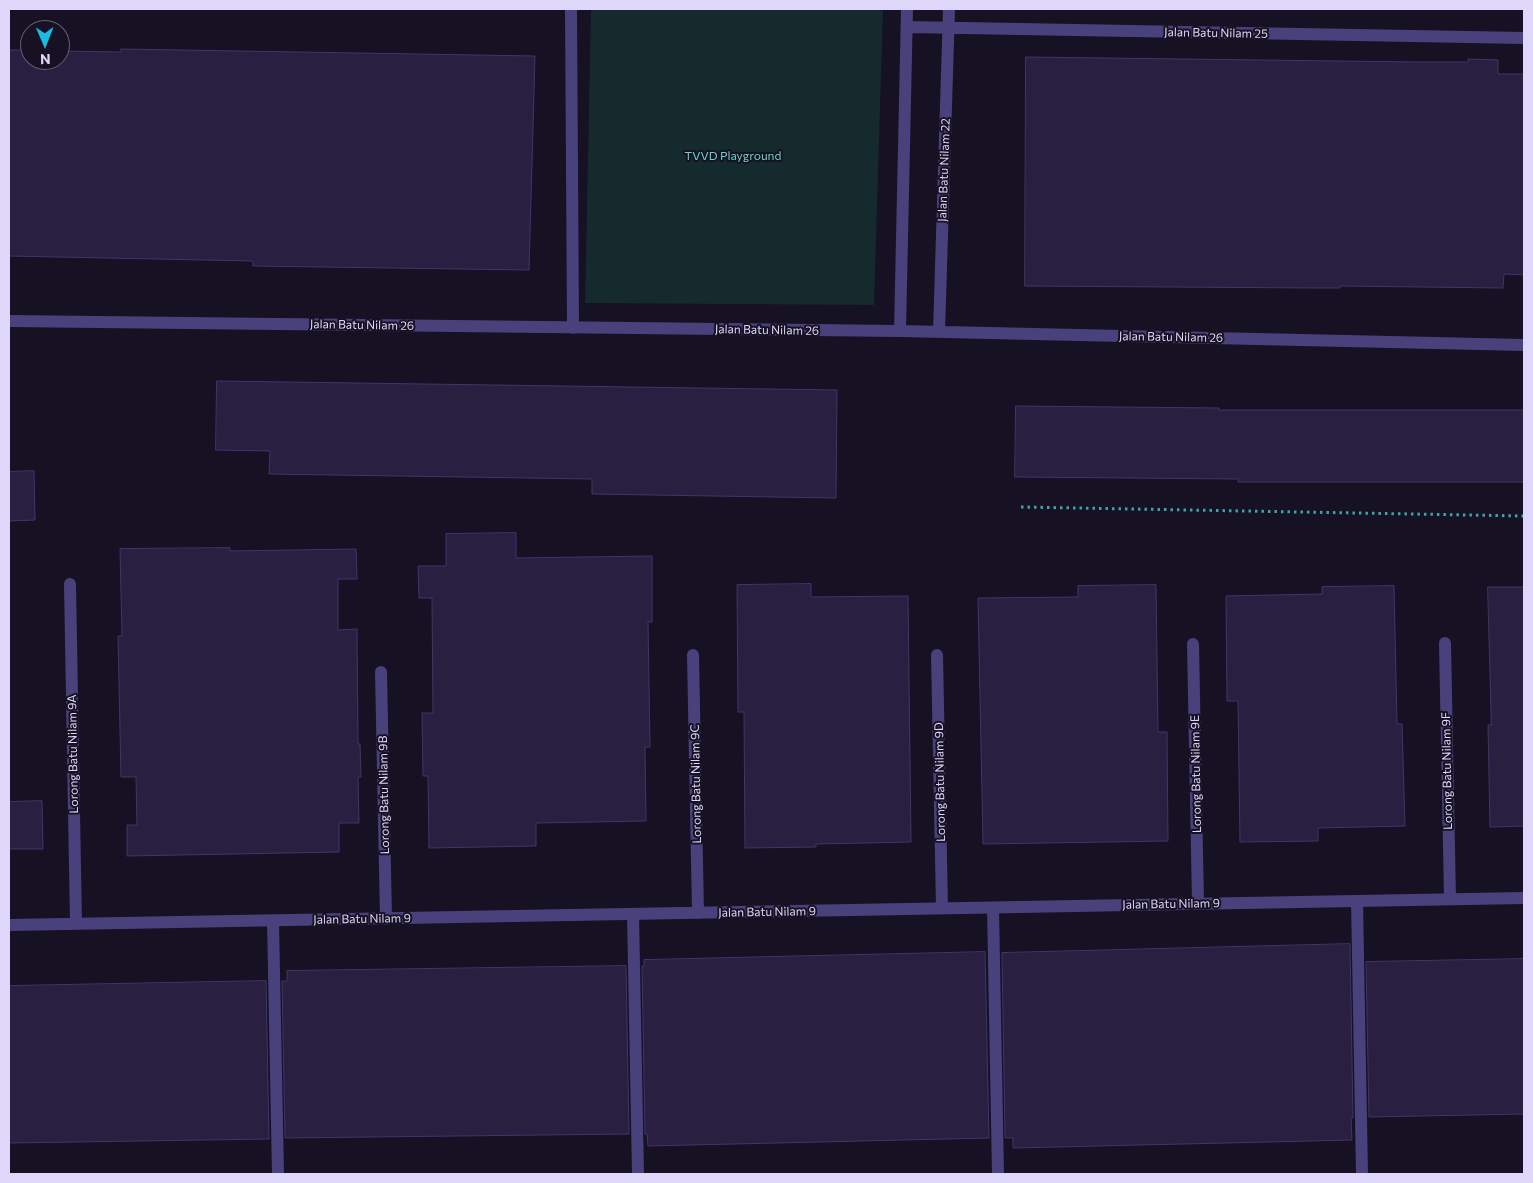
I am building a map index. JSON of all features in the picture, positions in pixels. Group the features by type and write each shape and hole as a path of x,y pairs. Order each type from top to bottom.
{"street":[{"path":"571,9 573,328"},
{"path":"900,331 907,9"},
{"name":"Jalan Batu Nilam 22","path":"939,332 949,9"},
{"name":"Jalan Batu Nilam 25","path":"907,27 1524,38"},
{"name":"Jalan Batu Nilam 26","path":"9,321 900,331 1524,345"},
{"name":"Lorong Batu Nilam 9A","path":"70,584 76,924"},
{"name":"Lorong Batu Nilam 9F","path":"1444,643 1450,899"},
{"name":"Lorong Batu Nilam 9E","path":"1194,644 1198,904"},
{"name":"Lorong Batu Nilam 9C","path":"694,655 698,913"},
{"name":"Lorong Batu Nilam 9D","path":"938,655 942,908"},
{"name":"Lorong Batu Nilam 9B","path":"381,672 386,919"},
{"name":"Jalan Batu Nilam 9","path":"9,925 1524,898"},
{"path":"1357,901 1362,1174"},
{"path":"993,908 998,1174"},
{"path":"633,914 638,1174"},
{"path":"273,921 278,1174"}],"path":[{"path":"1021,507 1524,516"}],"green space":[{"name":"TVVD Playground","path":"591,9 883,9 874,305 585,303"}],"building":[{"path":"121,49 535,56 529,270 253,266 253,261 9,256 9,50 20,50 20,70 70,70 70,51 121,52"},
{"path":"1026,57 1417,62 1468,62 1468,59 1498,60 1498,74 1524,74 1524,275 1504,274 1503,288 1025,286"},
{"path":"217,381 837,390 836,498 592,494 592,479 269,474 270,451 216,450"},
{"path":"1016,406 1219,408 1219,410 1524,410 1524,482 1238,482 1238,479 1015,477"},
{"path":"34,471 35,520 9,521 9,472"},
{"path":"516,533 516,558 652,556 652,622 648,622 650,747 645,747 646,821 536,823 536,846 429,848 428,776 423,776 422,713 433,713 432,598 419,598 418,566 446,566 446,534"},
{"path":"230,548 230,551 356,549 357,579 338,579 338,630 357,629 358,744 360,744 361,777 358,777 359,823 339,823 339,852 127,856 127,825 137,825 136,777 121,777 118,636 122,636 120,549"},
{"path":"811,584 811,597 908,596 911,842 816,844 816,847 745,848 744,712 738,712 737,585"},
{"path":"1156,585 1158,732 1167,732 1168,841 983,844 978,598 1078,597 1078,586"},
{"path":"1394,586 1397,724 1402,724 1405,826 1318,828 1318,841 1240,842 1238,701 1227,701 1226,596 1322,594 1322,587"},
{"path":"1488,587 1524,587 1524,826 1490,827 1488,725 1491,725"},
{"path":"42,801 43,849 9,849 9,802"},
{"path":"1350,944 1352,1140 1013,1148 1013,1138 1005,1138 1002,953"},
{"path":"985,952 989,1138 648,1146 647,1134 645,1134 642,966 644,966 644,960"},
{"path":"1524,959 1524,1114 1369,1117 1366,962"},
{"path":"626,966 629,1134 285,1138 282,981 287,981 287,971"},
{"path":"266,981 269,1139 9,1143 9,986"}]}
